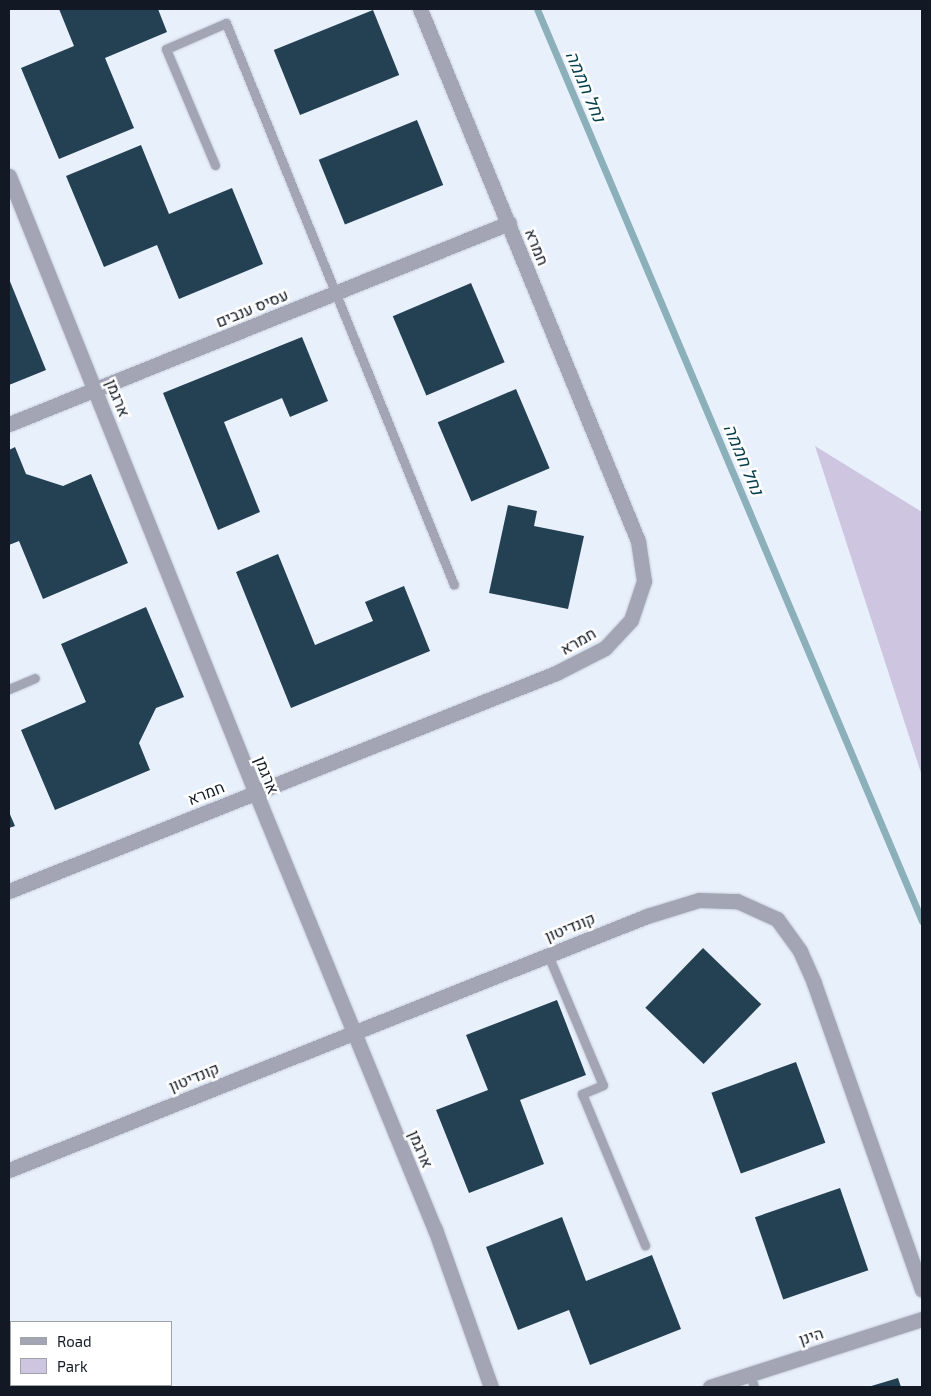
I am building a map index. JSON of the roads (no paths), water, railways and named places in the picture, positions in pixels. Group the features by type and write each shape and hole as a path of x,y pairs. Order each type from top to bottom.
{"street":[{"name":"חמרא","path":"9,891 556,673 605,648 632,620 644,581 638,541 420,9"},
{"name":"ארגמן","path":"9,176 255,792 435,1229 491,1387"},
{"name":"עסיס ענבים","path":"9,424 509,224"},
{"name":"קונדיטון","path":"9,1170 647,916 699,900 737,901 777,919 800,951 814,983 922,1290"},
{"name":"הינן","path":"710,1387 752,1381 922,1319"}],"lane":[{"path":"215,165 166,49 226,23 454,585"},
{"path":"9,689 35,678"},
{"path":"548,955 603,1085 582,1094 645,1245"}],"waterway":[{"name":"נחל חממה","path":"537,9 922,921"}]}
